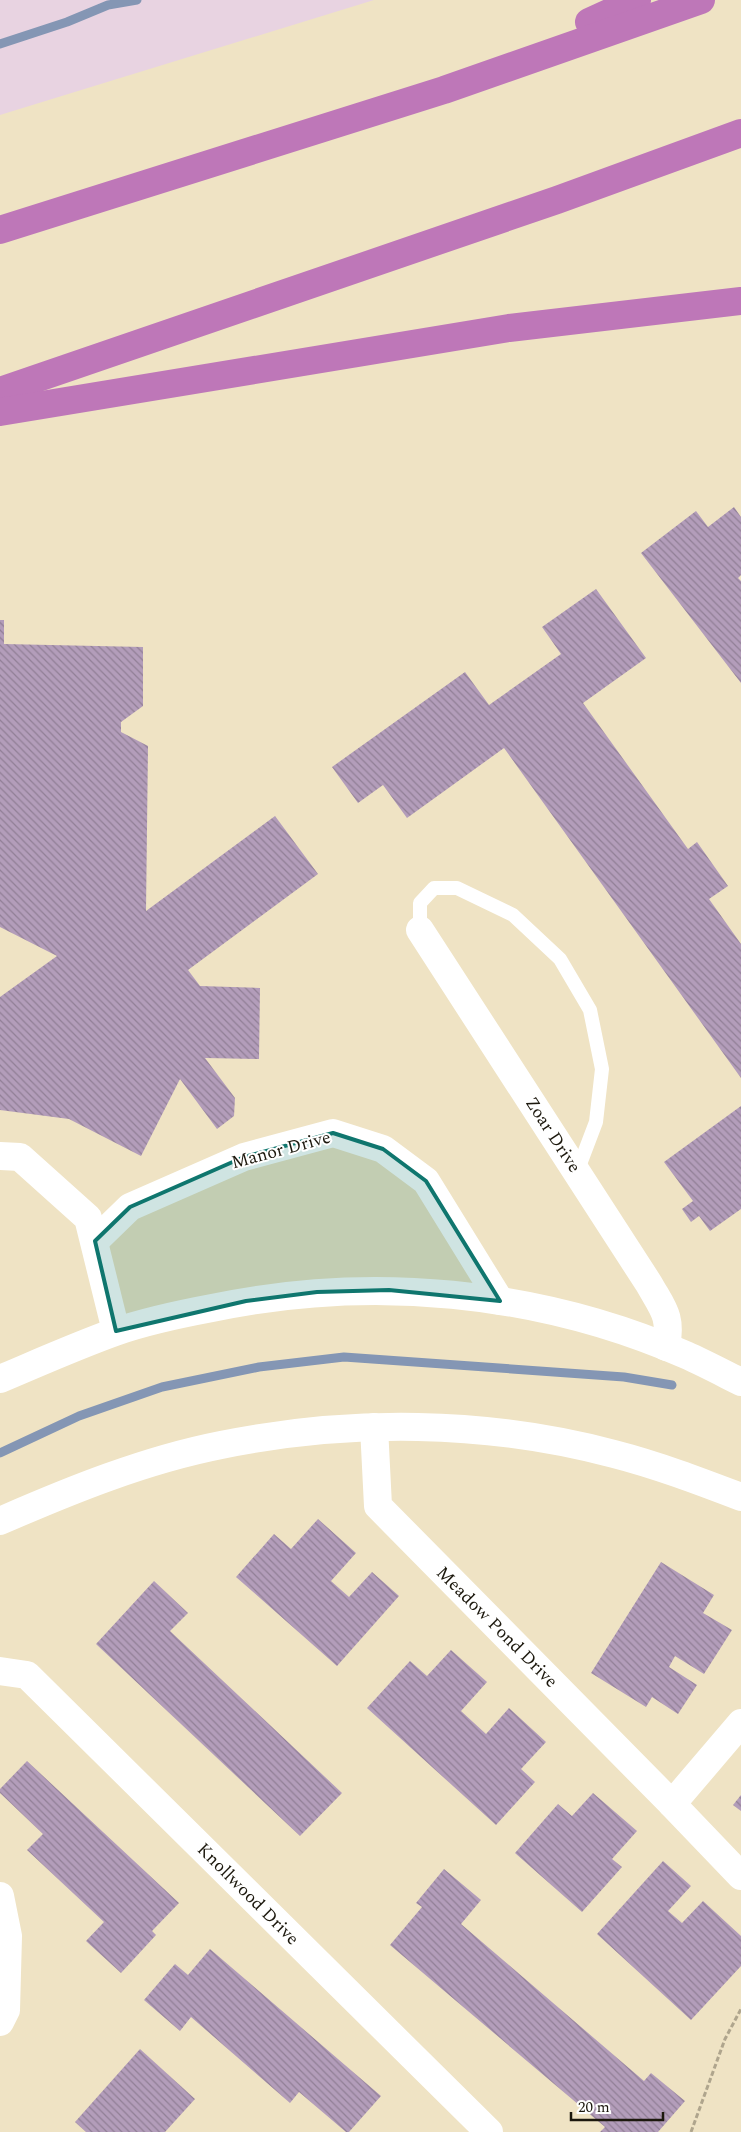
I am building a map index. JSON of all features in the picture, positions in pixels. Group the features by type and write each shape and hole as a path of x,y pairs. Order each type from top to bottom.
{"highway":[{"path":"444,90 637,0"},
{"path":"0,230 444,90 700,0"},
{"path":"0,391 557,200 741,133"},
{"path":"0,412 509,328 741,301"}],"street":[{"name":"Zoar Drive","path":"420,930 649,1284 666,1316 669,1328 666,1347"},
{"name":"Manor Drive","path":"95,1240 130,1207 244,1157 333,1133 383,1149 426,1181 500,1301"},
{"path":"0,1156 20,1156 88,1218 95,1240 116,1332"},
{"path":"0,1378 116,1332 176,1315 246,1301 317,1292 389,1290 461,1294 531,1306 601,1324 666,1347 741,1382"},
{"path":"0,1521 131,1469 220,1445 288,1433 374,1427 450,1428 542,1438 612,1453 658,1466 741,1497"},
{"name":"Meadow Pond Drive","path":"374,1427 378,1506 741,1876"},
{"name":"Knollwood Drive","path":"0,1671 27,1675 489,2132"},
{"path":"672,1804 741,1722"},
{"path":"0,1896 8,1936 6,2010 0,2022"}],"lane":[{"path":"420,930 420,903 434,888 457,888 514,915 560,959 590,1010 602,1069 596,1122 577,1172"}],"path":[{"path":"691,2132 725,2039 741,2009"}],"highlighted area":[{"path":"333,1133 383,1149 426,1181 500,1301 389,1290 317,1292 246,1301 116,1331 95,1241 130,1207 244,1157"}],"shaded area":[{"path":"0,0 374,0 0,115"}],"building":[{"path":"734,507 741,517 741,575 738,578 741,581 741,683 641,553 696,511 708,527"},
{"path":"596,589 646,658 583,703 688,849 697,842 728,886 709,899 741,944 741,1078 504,748 407,818 383,785 358,803 332,767 465,672 489,705 561,654 542,627"},
{"path":"0,620 4,620 4,644 143,647 143,706 121,722 121,732 148,746 146,911 275,816 318,874 188,970 200,986 260,988 259,1059 205,1058 235,1098 234,1116 217,1129 180,1079 141,1156 69,1119 0,1110 0,997 57,956 0,927"},
{"path":"741,1106 741,1209 710,1231 699,1216 691,1222 682,1209 693,1201 664,1162"},
{"path":"318,1519 356,1553 331,1581 349,1597 372,1572 399,1596 337,1666 236,1577 274,1534 291,1549"},
{"path":"661,1562 714,1595 703,1613 732,1630 704,1674 675,1656 669,1667 697,1685 678,1714 652,1697 646,1707 591,1673"},
{"path":"154,1581 188,1613 170,1631 342,1793 300,1836 96,1644"},
{"path":"451,1650 487,1682 461,1711 486,1734 509,1708 546,1742 521,1769 535,1782 496,1825 367,1708 410,1661 427,1676"},
{"path":"27,1761 179,1903 152,1931 156,1935 121,1973 86,1941 104,1922 27,1850 43,1834 0,1793 0,1789"},
{"path":"593,1793 637,1831 612,1859 622,1867 582,1912 515,1853 558,1804 572,1816"},
{"path":"741,1795 741,1811 733,1805"},
{"path":"663,1861 691,1886 668,1911 682,1923 703,1901 741,1936 741,1966 691,2020 597,1934"},
{"path":"444,1869 481,1900 461,1924 644,2081 651,2073 685,2101 658,2132 600,2132 605,2127 390,1945 422,1907 416,1903"},
{"path":"210,1949 381,2096 349,2132 346,2132 299,2092 290,2103 191,2017 180,2031 144,2000 175,1964 188,1975"},
{"path":"140,2049 195,2099 165,2132 86,2132 75,2122"}],"waterway":[{"path":"0,44 67,22 108,5 137,0"},
{"path":"0,1453 79,1416 162,1387 259,1367 344,1357 624,1377 672,1385"}]}
